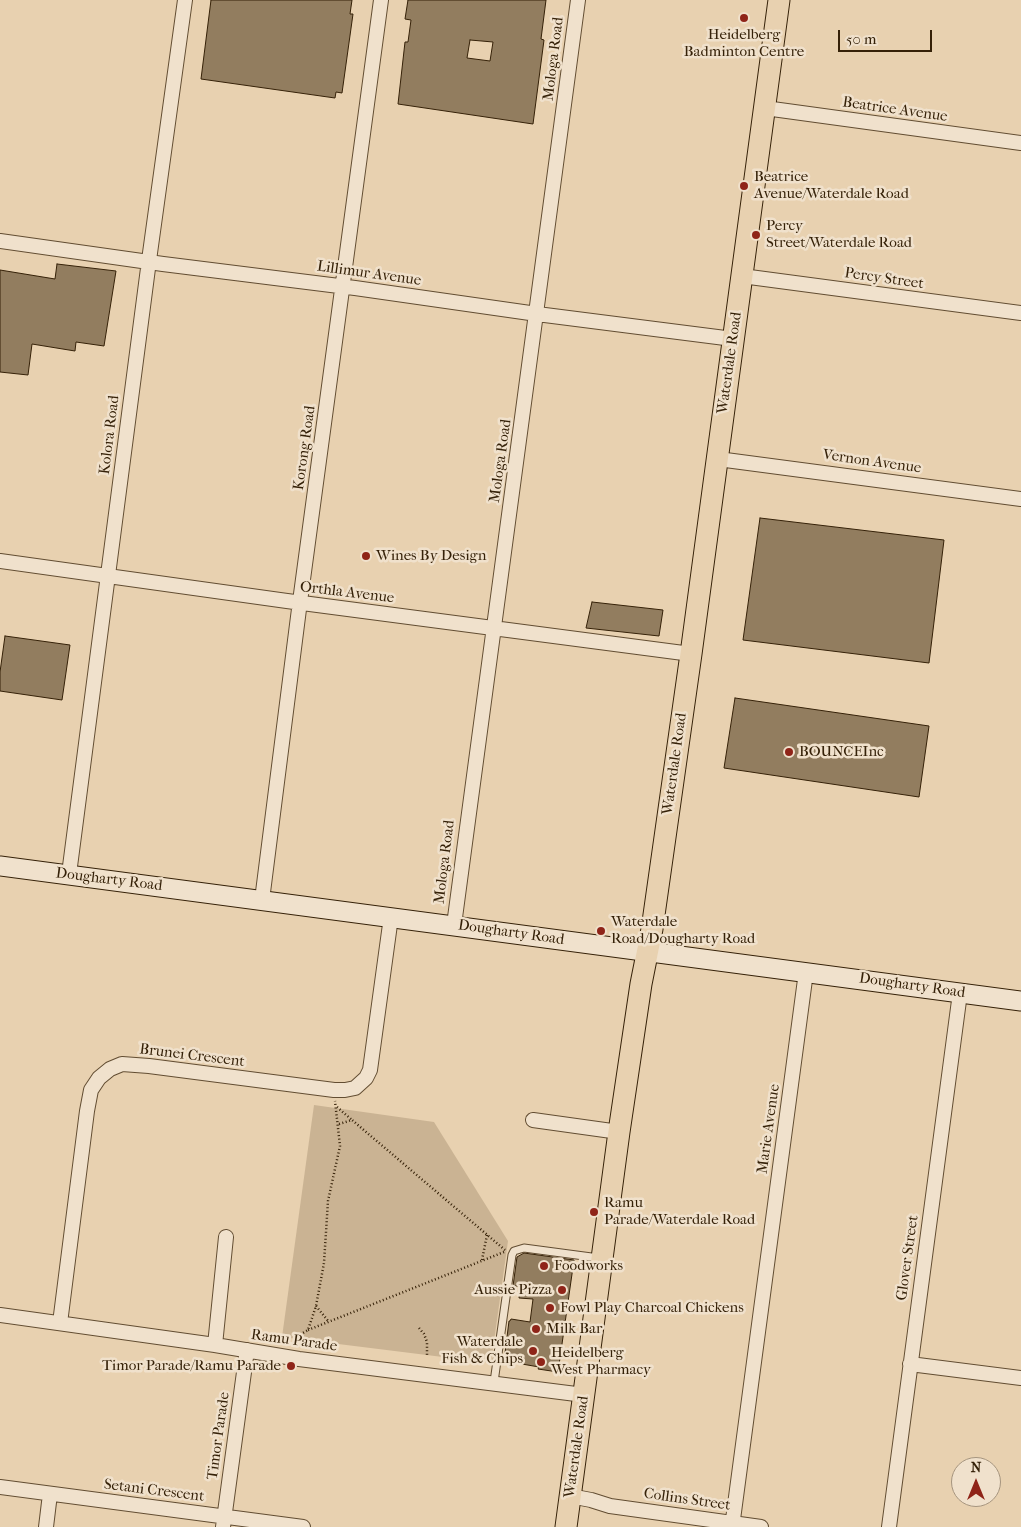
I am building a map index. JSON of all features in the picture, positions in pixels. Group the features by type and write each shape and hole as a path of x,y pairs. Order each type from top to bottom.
{"main road":[{"name":"Waterdale Road","path":"566,1527 619,1132 691,654 779,0"}],"street":[{"name":"Kolora Road","path":"69,874 185,0"},
{"name":"Korong Road","path":"262,900 381,0"},
{"name":"Mologa Road","path":"454,925 578,0"},
{"name":"Beatrice Avenue","path":"765,108 1021,143"},
{"name":"Lillimur Avenue","path":"0,241 733,339"},
{"name":"Percy Street","path":"742,276 1021,313"},
{"name":"Vernon Avenue","path":"718,459 1021,499"},
{"name":"Orthla Avenue","path":"0,561 300,603 691,654"},
{"name":"Dougharty Road","path":"0,866 647,950 1021,1001"},
{"name":"Brunei Crescent","path":"60,1323 87,1110 91,1090 99,1078 110,1068 122,1064 334,1090 355,1088 366,1078 370,1070 391,917"},
{"name":"Marie Avenue","path":"732,1525 806,972"},
{"name":"Glover Street","path":"889,1527 960,993"},
{"path":"533,1120 619,1132"},
{"path":"215,1345 226,1237"},
{"name":"Ramu Parade","path":"0,1315 215,1345 299,1359 494,1382 584,1395"},
{"name":"Timor Parade","path":"224,1521 247,1350"},
{"path":"910,1364 1021,1378"},
{"name":"Setani Crescent","path":"0,1487 224,1521 303,1527"},
{"path":"46,1527 50,1494"},
{"name":"Collins Street","path":"570,1500 591,1500 610,1506 732,1525 760,1527"}],"lane":[{"path":"494,1382 514,1251 524,1248 602,1259"}],"path":[{"path":"308,1330 316,1306 324,1263 328,1201 340,1146 334,1090"},
{"path":"294,1338 308,1330 506,1251 336,1106"},
{"path":"338,1124 352,1120"},
{"path":"482,1260 487,1235"},
{"path":"316,1306 329,1322"},
{"path":"419,1328 427,1342 427,1356"}],"shaded area":[{"path":"314,1105 434,1122 508,1241 491,1363 282,1337"}],"building":[{"path":"211,0 352,0 350,14 353,14 342,93 336,92 335,98 201,79"},
{"path":"408,0 546,0 541,39 544,40 533,124 398,104 405,42 408,42 411,20 405,19","holes":["470,40 493,42 490,61 467,58"]},
{"path":"57,264 116,271 104,346 76,342 75,351 32,344 28,375 0,372 0,270 55,279"},
{"path":"760,518 944,540 929,663 743,640"},
{"path":"592,602 663,610 659,636 586,628"},
{"path":"5,636 70,645 62,700 0,691 0,672"},
{"path":"735,698 929,726 919,797 724,768"},
{"path":"524,1253 574,1260 558,1372 522,1364 523,1356 505,1353 509,1321 511,1319 530,1322 533,1299 519,1298 520,1286 513,1286 517,1257"}],"place":[{"name":"Heidelberg Badminton Centre","path":"744,18"},
{"name":"Beatrice Avenue/Waterdale Road","path":"744,186"},
{"name":"Percy Street/Waterdale Road","path":"756,235"},
{"name":"Wines By Design","path":"366,556"},
{"name":"BOUNCEInc","path":"789,752"},
{"name":"Waterdale Road/Dougharty Road","path":"601,931"},
{"name":"Ramu Parade/Waterdale Road","path":"594,1212"},
{"name":"Foodworks","path":"544,1266"},
{"name":"Aussie Pizza","path":"562,1290"},
{"name":"Fowl Play Charcoal Chickens","path":"550,1308"},
{"name":"Milk Bar","path":"536,1329"},
{"name":"Waterdale Fish & Chips","path":"533,1351"},
{"name":"Heidelberg West Pharmacy","path":"541,1362"},
{"name":"Timor Parade/Ramu Parade","path":"291,1366"}]}
